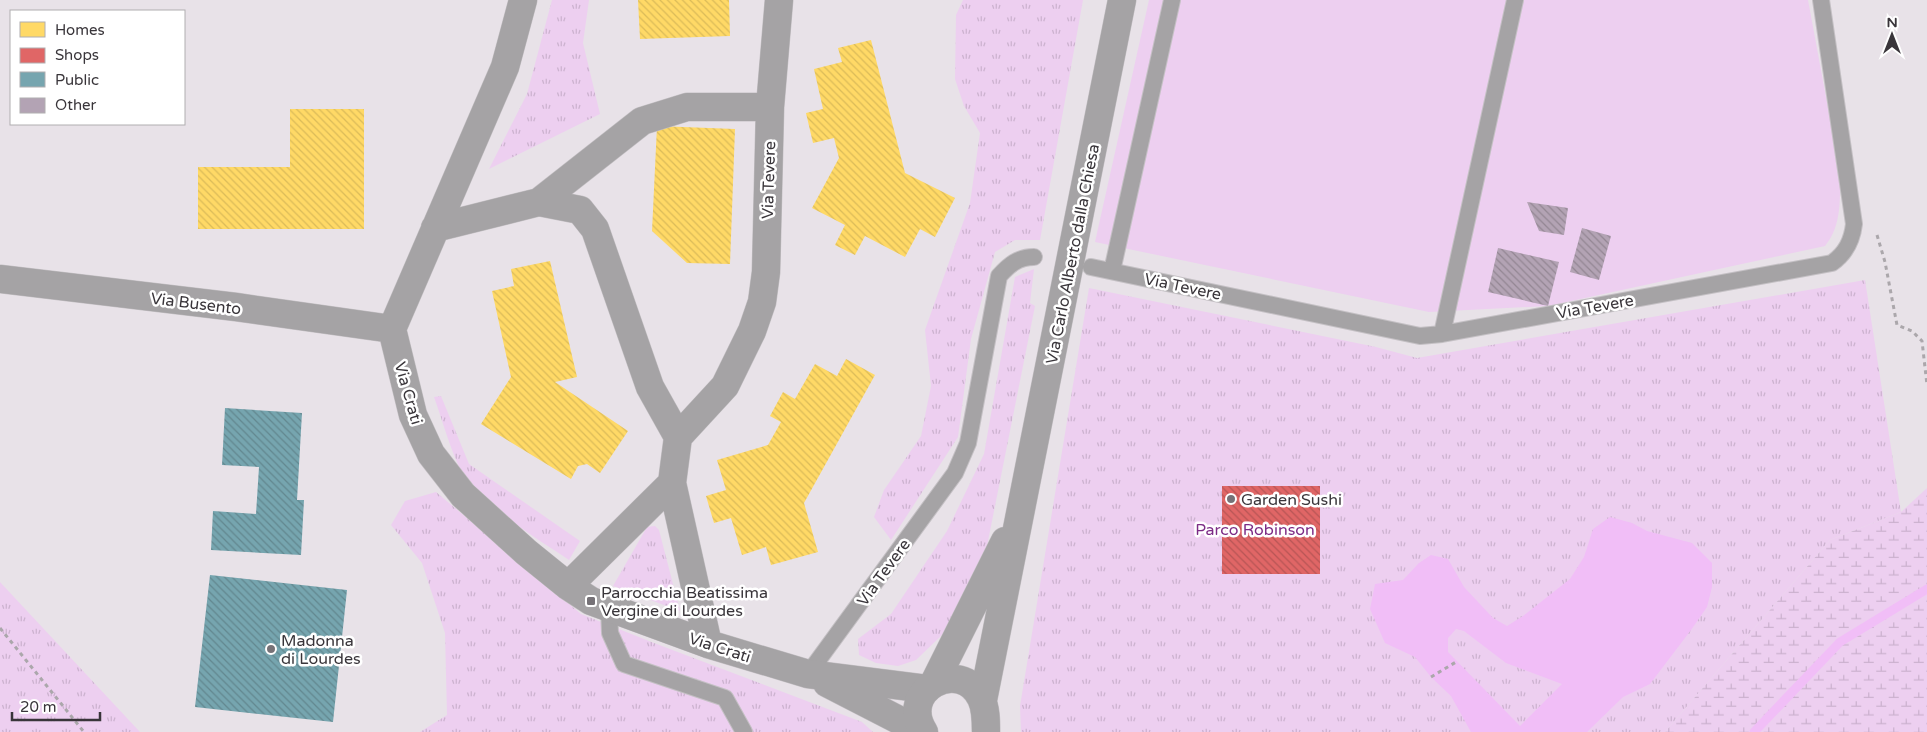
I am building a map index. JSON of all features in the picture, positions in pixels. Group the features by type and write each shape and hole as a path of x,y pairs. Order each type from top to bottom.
{"street":[{"path":"392,329 505,67 523,0"},
{"name":"Via Tevere","path":"678,437 725,386 752,331 762,302 766,272 770,107 779,0"},
{"name":"Via Carlo Alberto dalla Chiesa","path":"983,719 1022,507 1122,0"},
{"path":"435,228 539,202 642,121 688,106 770,107"},
{"path":"539,202 580,210 595,230 650,388 678,437 672,483 708,644"},
{"name":"Via Busento","path":"0,279 392,329"},
{"name":"Via Crati","path":"392,329 413,415 431,454 462,495 526,552 568,586 609,608 708,644 808,674 923,732"},
{"path":"568,586 672,483"},
{"name":"Via Carlo Alberto dalla Chiesa","path":"923,732 920,725 918,706 1022,507"},
{"name":"Via Crati","path":"808,674 930,686 945,679 956,679 967,683 976,690 983,719"}],"lane":[{"path":"1112,271 1172,0"},
{"path":"1442,334 1515,0"},
{"name":"Via Tevere","path":"1091,267 1420,336 1442,334 1832,263 1842,256 1853,236 1854,224 1821,0"},
{"name":"Via Tevere","path":"808,674 879,579 954,473 968,442 999,276 1009,264 1025,257 1034,257"},
{"path":"609,608 610,633 624,664 725,698 744,732"}],"path":[{"path":"1922,341 1927,384"},
{"path":"0,628 84,732"},
{"path":"1431,677 1456,662"}],"green space":[{"path":"552,0 589,0 583,43 600,114 489,169 527,94"},
{"path":"963,0 1083,0 1040,240 1015,240 995,252 971,339 958,437 891,540 874,517 884,490 921,436 931,386 925,330 970,203 980,133 964,106 955,79 956,15"},
{"path":"1149,0 1808,0 1840,173 1839,211 1835,230 1825,246 1548,306 1429,312 1095,242"},
{"path":"1034,269 1030,303 1035,306 986,551 943,634 916,660 898,666 876,663 859,655 858,639 891,614 947,531 984,454 1015,277"},
{"name":"Parco Robinson","path":"1865,280 1901,512 1830,540 1665,732 1021,732 1020,706 1089,288 1376,347 1417,358"},
{"path":"441,396 469,464 580,541 569,560 510,520 470,485 454,455 434,397"},
{"path":"1927,488 1927,732 1665,732 1830,540 1901,512"},
{"path":"436,492 581,614 862,722 873,732 420,732 447,715 445,633 422,563 391,525 405,501"},
{"path":"655,526 659,530 680,611 613,586 647,527"},
{"path":"0,582 140,732 0,732"}],"shaded area":[{"path":"1610,517 1632,523 1647,531 1692,543 1712,563 1712,587 1707,607 1650,684 1623,697 1587,732 1471,732 1451,696 1431,677 1415,657 1385,643 1370,609 1375,584 1403,580 1419,563 1431,555 1448,559 1464,587 1493,618 1507,626 1523,616 1570,579 1584,557 1593,529","holes":["1456,629 1464,631 1506,663 1562,684 1520,726 1448,652 1448,638"]}],"building: Homes":[{"path":"638,0 729,0 730,36 640,39"},
{"path":"871,40 905,173 955,198 935,237 920,229 905,257 865,236 855,255 835,245 845,225 812,208 839,158 834,138 813,143 806,113 823,109 814,69 842,62 838,48"},
{"path":"290,109 364,109 364,229 198,229 198,167 290,167"},
{"path":"657,126 735,129 730,264 687,263 652,231"},
{"path":"550,261 577,377 555,382 628,431 600,473 587,464 578,466 571,479 481,424 511,377 492,291 514,286 511,269"},
{"path":"846,359 875,375 804,503 818,552 771,565 766,547 742,555 731,518 714,523 706,496 726,490 717,460 768,445 781,422 770,416 783,392 795,399 815,364 837,376"}],"building: Shops":[{"path":"1222,486 1320,486 1320,574 1222,574"}],"building: Public":[{"path":"225,408 302,413 297,500 304,500 301,555 211,550 213,511 256,514 259,467 222,465"},
{"name":"Madonna di Lourdes","path":"210,575 347,590 333,722 195,707"}],"building: Other":[{"path":"1527,202 1568,208 1564,235 1539,231"},
{"path":"1582,228 1611,236 1599,280 1570,272"},
{"path":"1498,248 1559,262 1548,306 1488,292"}],"waterway":[{"path":"1754,732 1840,642 1927,589"}],"place":[{"name":"Garden Sushi","path":"1231,499"},
{"name":"Parrocchia Beatissima Vergine di Lourdes","path":"591,601"},
{"name":"Madonna di Lourdes","path":"271,649"}]}
